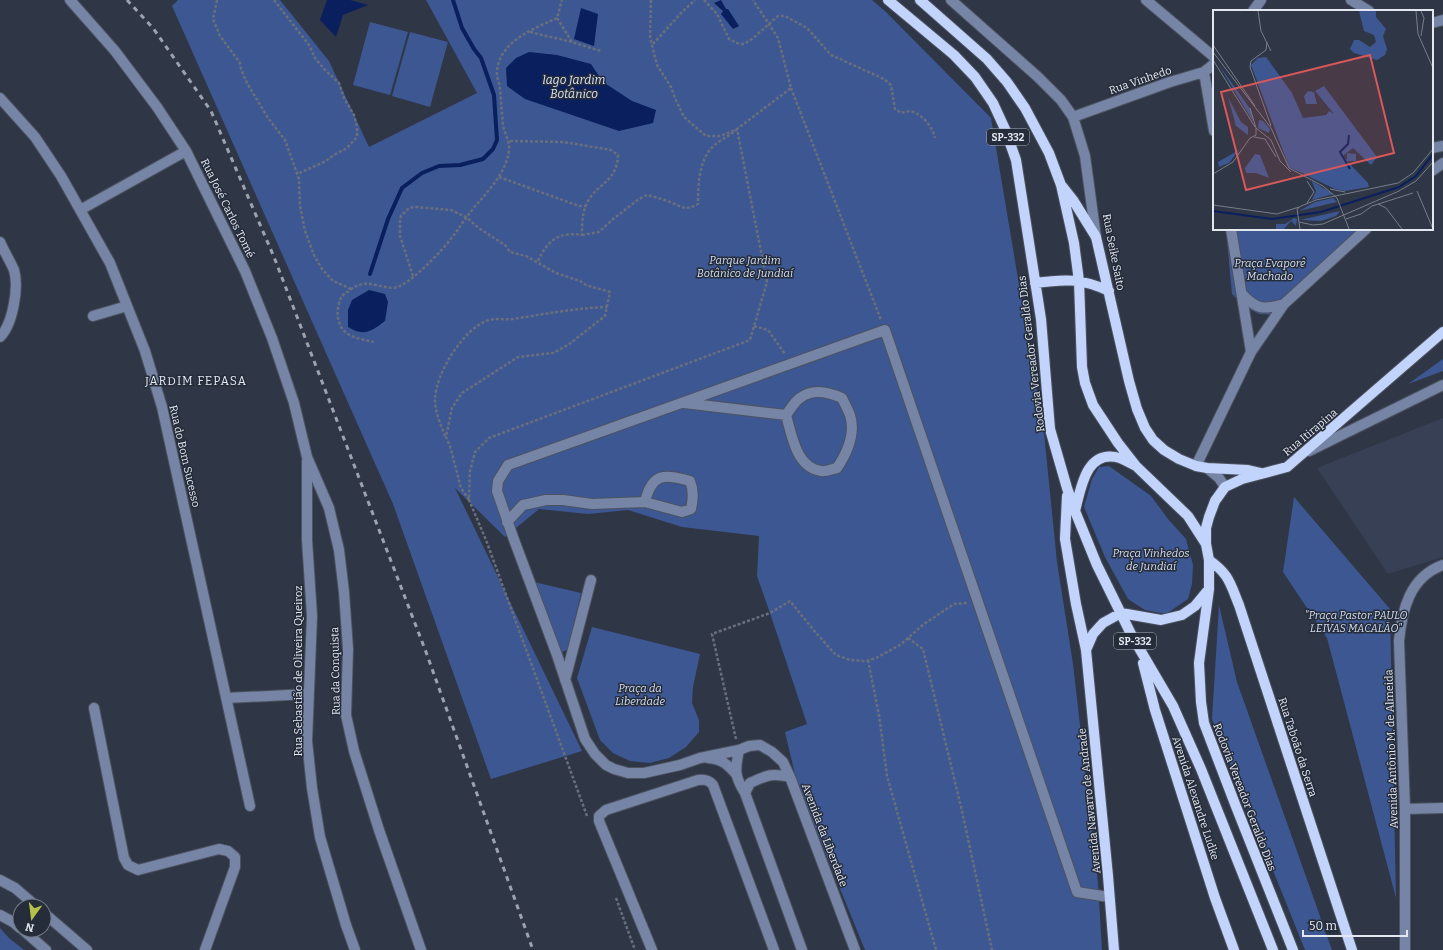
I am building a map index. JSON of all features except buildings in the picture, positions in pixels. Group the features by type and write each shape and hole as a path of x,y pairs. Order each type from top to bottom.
{"main road":[{"name":"Rodovia Vereador Geraldo Dias","path":"888,0 954,55 975,77 993,103 1005,129 1016,160 1041,319 1050,429 1067,488 1098,565 1121,613 1140,651 1173,706 1201,769 1273,950"},
{"name":"Rodovia Vereador Geraldo Dias","path":"920,0 987,59 1007,82 1025,108 1049,153 1061,185 1074,243 1079,281 1082,367 1085,383 1093,405 1106,426 1136,466 1188,516 1206,544 1209,560 1208,589 1199,663 1201,702 1204,723 1293,950"},
{"path":"1061,185 1073,200 1096,237"},
{"name":"Rua Seike Saito","path":"1096,237 1129,381 1137,409 1153,440 1164,450 1179,459 1202,467 1248,470 1261,473"},
{"path":"1035,283 1061,279 1079,281 1109,290"},
{"name":"Rua Itirapina","path":"1225,487 1242,479 1287,467 1443,332"},
{"path":"1075,511 1086,472 1093,464 1102,458 1110,457 1119,458 1136,466"},
{"path":"1206,544 1206,528 1209,517 1215,501 1225,487"},
{"name":"Avenida Navarro de Andrade","path":"1067,488 1065,539 1076,604 1086,650 1114,950"},
{"name":"Rua Taboão da Serra","path":"1209,560 1219,567 1226,575 1239,605 1352,950"},
{"path":"1086,650 1093,634 1103,623 1121,613 1162,620 1182,615 1195,606 1208,589"},
{"name":"Avenida Alexandre Ludke","path":"1140,651 1157,717 1215,898 1234,950"}],"street":[{"name":"Rua José Carlos Tomé","path":"70,0 115,51 157,107 186,151 245,271 272,338 294,403 307,457"},
{"name":"Rua Seike Saito","path":"951,0 1038,77 1061,100 1073,117 1085,156 1096,237"},
{"path":"1146,0 1213,56"},
{"path":"1254,10 1261,0"},
{"path":"1351,0 1367,10"},
{"path":"1433,23 1443,20"},
{"name":"Rua Vinhedo","path":"1073,117 1170,82 1204,72 1213,65"},
{"path":"1204,72 1213,125"},
{"name":"Rua do Bom Sucesso","path":"0,98 35,138 61,176 110,263 145,351 162,407 250,806"},
{"path":"1433,148 1443,146"},
{"path":"80,210 186,151"},
{"path":"1433,170 1443,163"},
{"path":"1231,230 1251,352"},
{"path":"1225,487 1219,478 1202,467 1251,352 1284,304 1365,230"},
{"path":"0,242 14,271 16,291 12,314 0,337"},
{"path":"1242,294 1251,304 1260,308 1271,308 1284,304"},
{"path":"93,316 127,306"},
{"path":"790,777 783,762 772,752 760,745 749,746 739,750 700,758 680,765 644,773 628,773 614,769 606,765 594,754 585,739 566,680 507,522 497,491 498,481 508,465 885,330 1077,892 1109,896"},
{"path":"1305,452 1443,384"},
{"path":"816,391 832,393 842,398 850,417 851,434 846,454 837,468 822,472 807,466 796,450 786,415 800,398 816,391"},
{"path":"680,403 786,415"},
{"name":"Rua Sebastião de Oliveira Queiroz","path":"307,457 307,540 312,616 307,741 312,788 320,837 346,925 355,950"},
{"name":"Rua da Conquista","path":"307,457 329,508 338,550 344,592 348,649 346,715 354,751 379,830 421,950"},
{"path":"507,522 523,505 546,500 563,500 592,504 645,502 682,512 691,509 693,488 690,481 667,475 652,484 647,491 645,502"},
{"name":"Avenida Antônio M. de Almeida","path":"1405,950 1405,808 1399,641 1401,619 1414,586 1426,573 1443,565"},
{"path":"566,680 591,580"},
{"path":"226,698 308,694"},
{"path":"94,708 124,858 128,865 138,870 219,848 228,851 235,858 235,867 205,950"},
{"path":"739,750 736,765 738,782 745,793 802,950"},
{"path":"700,758 714,758 727,764 736,774"},
{"name":"Avenida da Liberdade","path":"745,793 750,783 765,776 776,774 790,777 855,950"},
{"path":"652,950 599,821 599,816 606,810 705,779 709,780 716,791 774,950"},
{"path":"1405,808 1443,808"},
{"path":"0,880 15,888 27,898"},
{"path":"0,915 12,921"},
{"path":"52,920 87,950"},
{"path":"32,938 46,950"}],"path":[{"path":"217,0 213,19 220,36 240,63 247,82 268,118 285,140 299,179 300,206 305,231 314,255 322,270 334,281 352,289"},
{"path":"274,0 309,45 315,58 339,83 344,98 354,115 357,127 357,137 347,148 324,162 297,174"},
{"path":"562,0 557,18 572,42"},
{"path":"651,0 650,37 657,65 671,87 684,117 706,136 720,136 737,129"},
{"path":"653,45 682,12 695,0"},
{"path":"704,0 717,14 729,39 739,44 744,44 752,39 778,16 785,16 807,28 831,55 884,79 891,85 895,109 901,113 909,111 914,112 928,124 934,133 935,138"},
{"path":"753,0 778,38 791,88 885,330"},
{"path":"374,342 348,334 341,328 338,317 342,295 359,284 393,288 401,286 438,254 454,236 466,217 499,177 506,163 510,141 504,132 500,102 500,89 496,72 499,62 510,44 529,32 557,18"},
{"path":"529,32 572,42 601,51"},
{"path":"538,261 548,243 564,234 582,235 599,232 613,219 639,199 647,195 671,202 681,208 690,208 698,204 698,185 705,154 717,143 731,136 737,129 791,88"},
{"path":"469,500 470,471 475,452 489,438 750,340 767,282 737,129"},
{"path":"510,141 564,142 611,150 618,155 613,175 597,191 586,206 582,222 582,235"},
{"path":"499,177 579,206 586,206"},
{"path":"414,276 400,236 400,219 404,212 409,208 414,207 451,210 466,217 480,229 505,245 510,252 538,261 556,273 580,281 586,285 610,292 604,316 568,345 553,353 518,357 462,393 452,408 446,437"},
{"path":"589,823 486,540 469,500 461,488 450,446 434,402 436,388 447,361 456,348 476,326 489,320 508,320 581,308 607,307"},
{"path":"754,326 768,330 786,355 794,362"},
{"path":"739,750 712,634 770,613 790,601 816,634 836,655 850,660 868,660 900,646 924,624 954,604 978,602"},
{"path":"908,638 923,649 962,812 992,950"},
{"path":"868,660 887,776 936,950"},
{"path":"616,898 635,950"}],"shaded area":[{"path":"1443,418 1443,557 1388,574 1317,468"}],"green space":[{"name":"Parque Jardim Botânico de Jundiaí","path":"178,0 280,0 329,61 369,147 477,93 426,0 872,0 886,12 991,118 1044,433 1057,562 1073,664 1098,883 1102,950 865,950 797,783 785,732 807,724 757,576 759,536 682,527 628,510 588,514 539,509 505,537 455,488 582,751 491,779 393,504 172,6"},
{"path":"370,22 408,32 390,95 353,85"},
{"path":"410,32 448,42 430,107 392,96"},
{"name":"Praça Evaporê Machado","path":"1226,230 1373,230 1276,315 1259,314 1245,307 1232,294"},
{"path":"1443,359 1443,371 1408,384"},
{"name":"Praça Vinhedos de Jundiaí","path":"1109,466 1151,496 1168,519 1186,539 1193,565 1192,584 1188,599 1166,614 1145,610 1128,599 1105,557 1084,507 1092,479 1099,467"},
{"name":"\"Praça Pastor PAULO LEIVAS MACALÃO\"","path":"1294,497 1390,609 1396,898 1327,638 1283,572"},
{"path":"534,582 581,593 568,649 557,655"},
{"path":"1219,605 1237,682 1332,950 1305,950 1212,719"},
{"name":"Praça da Liberdade","path":"592,627 700,654 693,687 692,703 699,720 699,732 686,747 669,758 650,763 630,761 613,753 600,740 577,678"},
{"path":"0,928 9,938 24,950 0,950"}],"water":[{"path":"327,0 350,0 368,5 343,15 336,37 320,20"},
{"path":"721,0 739,26 733,29 721,14 723,11 714,3"},
{"path":"581,8 598,14 594,46 574,39"},
{"name":"lago Jardim Botânico","path":"529,52 557,55 591,64 603,82 632,101 656,110 653,123 619,131 525,99 507,86 506,68 516,58"},
{"path":"369,290 385,294 388,302 385,321 368,332 359,332 348,327 348,310 352,300"}],"waterway":[{"path":"370,274 388,219 402,188 422,173 439,166 460,165 483,159 493,149 497,140 494,95 481,58 462,28 453,0"}],"railway":[{"path":"127,0 153,28 211,111 274,257 426,652 533,950"}],"district":[{"name":"JARDIM FEPASA","path":"196,381"}]}
